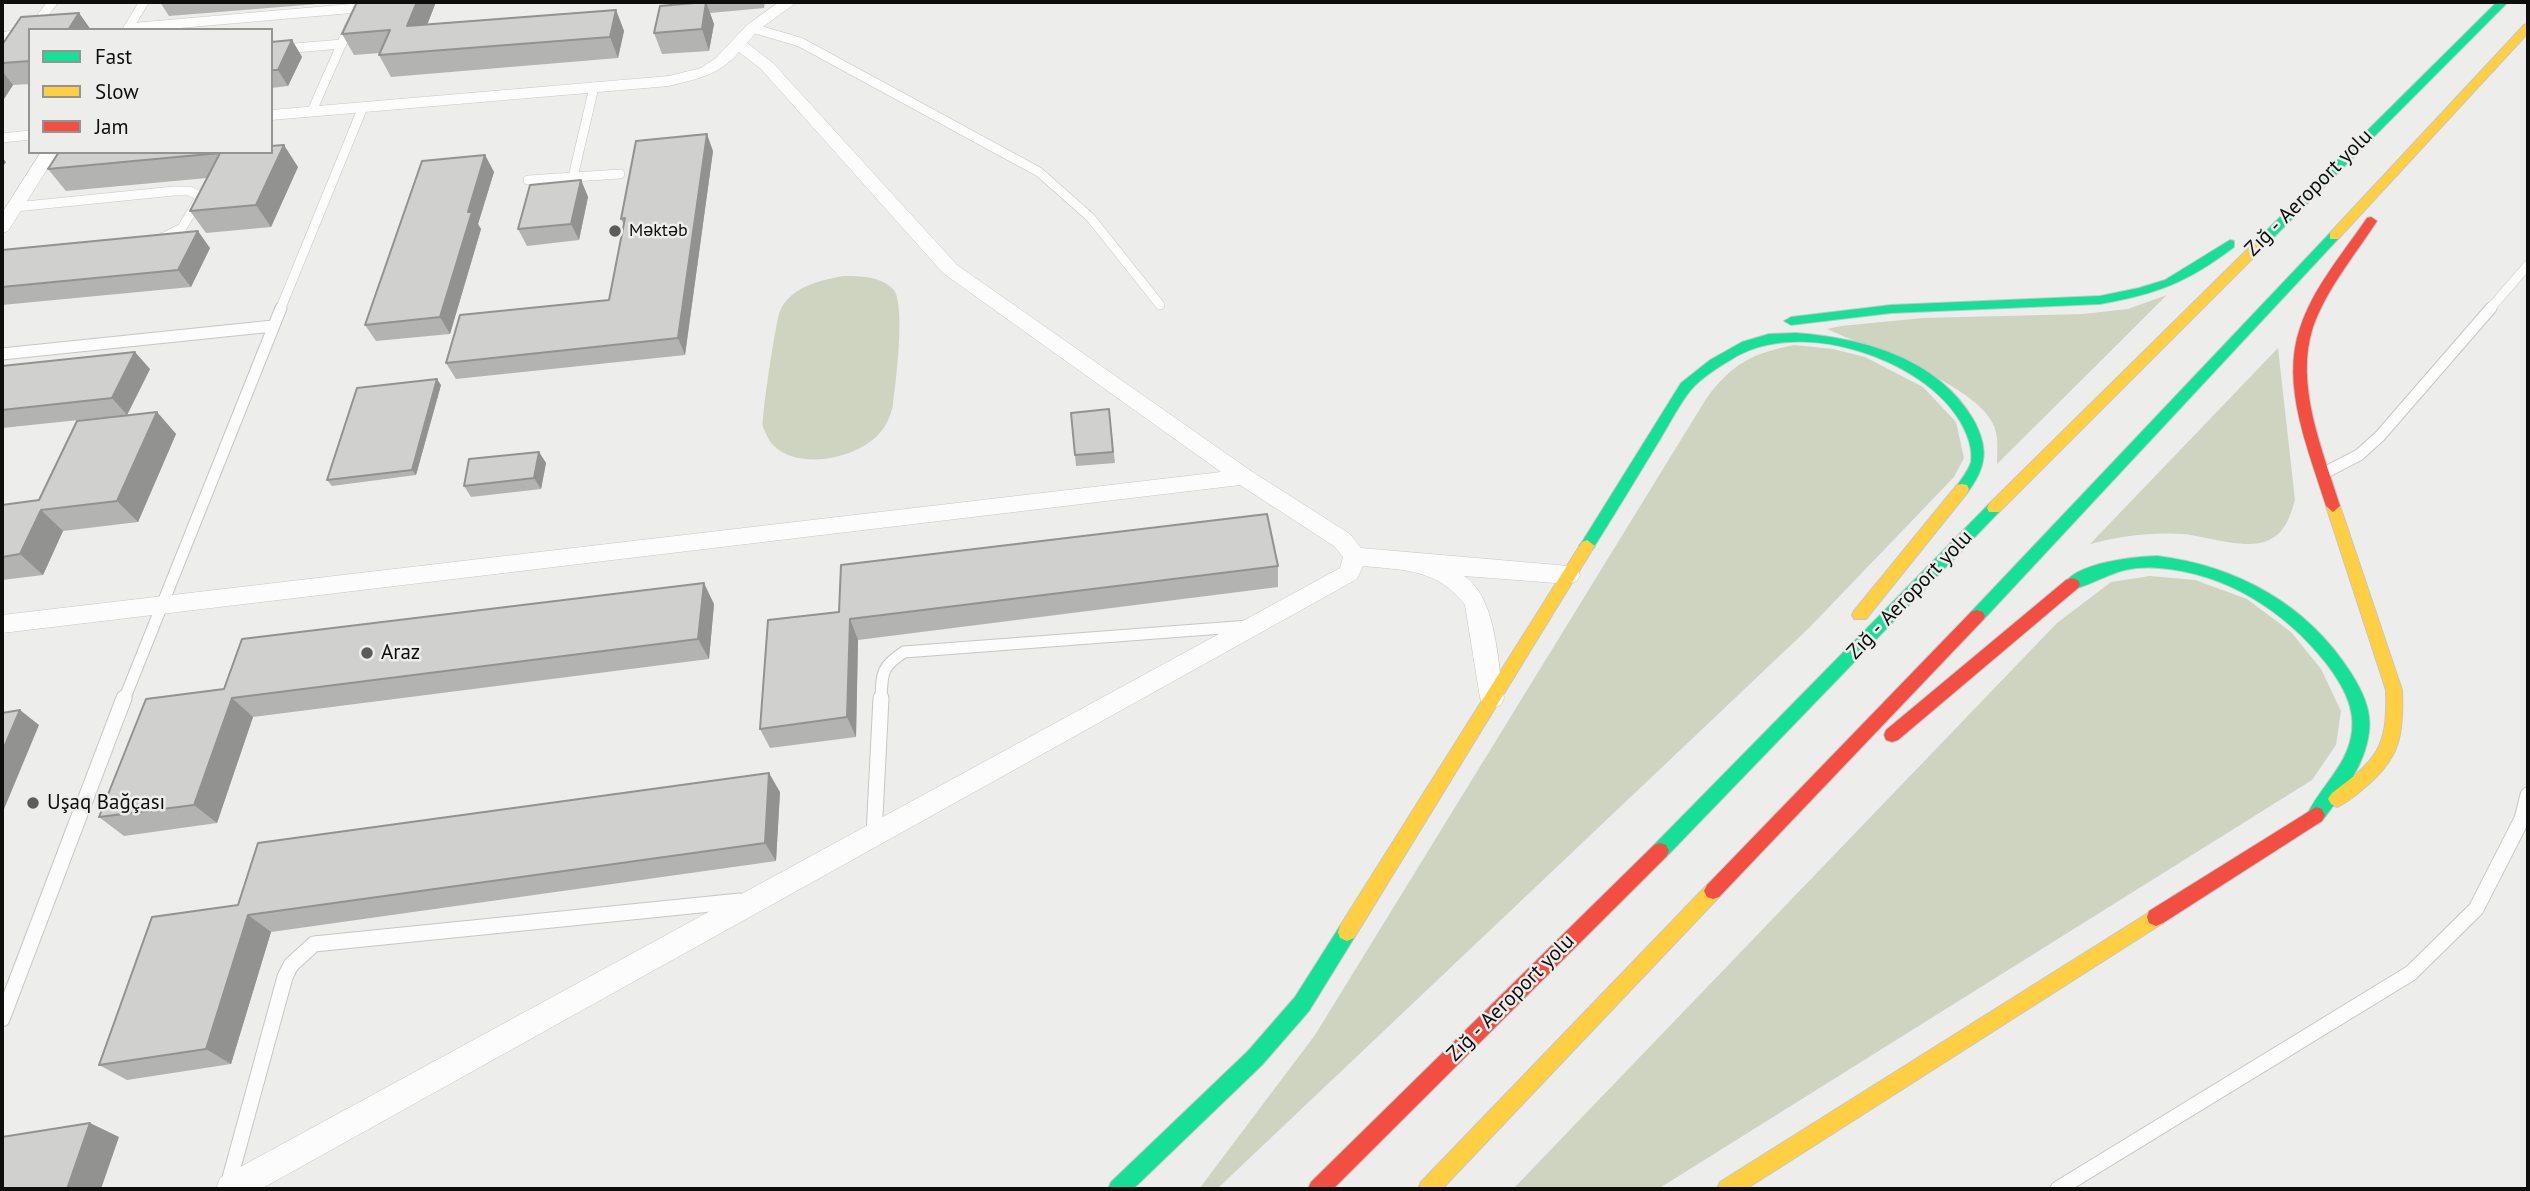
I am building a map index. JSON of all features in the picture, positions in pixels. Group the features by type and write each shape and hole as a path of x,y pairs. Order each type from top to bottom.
{"main road":[{"name":"Zığ - Aeroport yolu","path":"1318,1189 1696,816 2026,475 2502,2"},
{"path":"1428,1189 2082,506 2528,27"},
{"path":"2267,214 2374,129"},
{"path":"1727,1189 2316,815 2373,774 2391,747 2398,722 2394,690 2322,474 2299,362 2302,340 2313,314 2417,147"},
{"path":"1118,1189 1246,1068 1301,1004 1686,386 1719,348 1743,334 1773,324 1891,309 2123,297 2159,288 2193,273 2246,230"},
{"path":"1686,386 1714,363 1740,349 1769,339 1799,335 1863,347 1892,359 1948,394 1965,412 1975,431 1980,456 1972,477 1851,625"},
{"path":"1881,744 2073,584 2099,569 2128,563 2189,567 2256,592 2286,611 2336,660 2353,690 2361,715 2359,742 2348,771 2316,815"},
{"path":"1696,816 1825,657"},
{"path":"1743,860 1860,762"}],"street":[{"path":"273,115 690,77 722,61 745,35 789,2"},
{"path":"745,35 767,66 950,269 1243,477 1342,540 1355,556 1431,565 1569,575"},
{"path":"2,226 49,154"},
{"path":"2,624 1243,477"},
{"path":"229,1189 1349,573 1355,556"},
{"path":"1431,565 1466,589 1476,603 1492,698"}],"lane":[{"path":"33,28 53,2"},
{"path":"128,28 144,2"},
{"path":"137,28 359,5 312,111"},
{"path":"2,37 28,31"},
{"path":"11,46 20,35"},
{"path":"745,35 800,42 1039,172 1065,190 1082,207 1160,305"},
{"path":"273,50 342,44"},
{"path":"573,177 594,87"},
{"path":"2,1019 160,604 363,107"},
{"path":"2,138 28,135"},
{"path":"528,180 620,174"},
{"path":"15,207 174,191 189,191 201,197 187,226 181,231 150,239"},
{"path":"2322,474 2359,455 2380,436 2528,265"},
{"path":"2,354 273,326"},
{"path":"874,835 882,676 887,663 904,652 1254,625"},
{"path":"2058,1189 2411,973 2476,909 2522,819 2528,795"},
{"path":"229,1189 285,976 291,965 314,944 756,900"}],"green space":[{"path":"843,276 882,281 893,289 897,297 900,326 892,410 883,429 861,448 830,458 798,458 773,445 763,427 766,389 778,318 785,303 799,290"},
{"path":"2167,295 1997,464 1994,426 1984,411 1966,396 1919,369 1827,329 1923,318 2083,314 2128,309"},
{"path":"1794,345 1833,349 1865,357 1923,387 1956,422 1964,458 1954,477 1809,628 1217,1189 1199,1189 1315,1035 1706,399 1725,377 1744,362 1766,352"},
{"path":"2278,348 2295,500 2280,533 2269,540 2250,544 2171,534 2136,535 2090,544"},
{"path":"2150,576 2195,580 2247,599 2291,632 2321,669 2341,711 2336,745 2312,780 1658,1189 1513,1189 2057,623 2111,582"}],"building":[{"path":"357,2 417,2 407,26 616,10 610,37 379,55 390,30 342,34"},
{"path":"706,2 702,29 654,33 660,6"},
{"path":"79,13 69,28 28,28 28,61 2,63 2,45 21,17"},
{"path":"292,40 278,70 273,70 273,42"},
{"path":"707,134 678,338 446,363 460,315 609,300 636,141"},
{"path":"284,145 256,205 190,211 219,154 273,154 273,146"},
{"path":"58,154 209,154 48,169"},
{"path":"485,155 468,212 472,212 440,317 365,325 422,161"},
{"path":"581,180 571,224 518,229 530,185"},
{"path":"198,231 178,270 2,287 2,250"},
{"path":"135,352 112,398 2,410 2,366"},
{"path":"437,379 412,470 327,480 357,388"},
{"path":"1109,409 1113,452 1075,455 1071,413"},
{"path":"157,412 117,501 41,510 20,554 2,557 2,505 39,500 77,421"},
{"path":"539,452 534,478 464,486 469,459"},
{"path":"1267,514 1278,566 850,619 847,717 760,729 768,620 839,612 841,565"},
{"path":"704,583 698,639 232,698 194,805 99,817 146,699 224,689 242,639"},
{"path":"20,710 2,752 2,713"},
{"path":"769,773 765,843 248,915 206,1049 99,1065 152,917 238,905 258,843"},
{"path":"90,1123 67,1189 2,1189 2,1137"}],"traffic: fast":[{"path":"2267,237 2503,2"},
{"path":"1977,616 2334,236"},
{"path":"1791,321 1891,309 2100,300 2155,288 2183,276 2230,244"},
{"path":"1686,386 1736,351 1769,339 1825,339 1886,356 1914,369 1939,386 1959,407 1972,430 1978,448 1976,468 1962,489"},
{"path":"1587,546 1686,386"},
{"path":"1660,851 1994,508"},
{"path":"2072,584 2120,564 2157,562 2188,566 2246,586 2297,621 2319,643 2343,674 2355,697 2361,722 2359,743 2350,765 2316,815"},
{"path":"1118,1189 1255,1058 1302,1004 1347,932"}],"traffic: slow":[{"path":"2334,236 2528,27"},
{"path":"1994,508 2267,237"},
{"path":"1860,615 1962,489"},
{"path":"2333,506 2394,690 2395,711 2391,743 2385,755 2367,776 2337,799"},
{"path":"1347,932 1587,546"},
{"path":"1428,1189 1713,891"},
{"path":"1727,1189 2156,917"}],"traffic: jam":[{"path":"2333,506 2304,402 2300,360 2302,343 2314,310 2331,279 2371,221"},
{"path":"1892,735 2072,584"},
{"path":"1713,891 1977,616"},
{"path":"2156,917 2316,815"},
{"path":"1318,1189 1660,851"}],"place":[{"name":"Məktəb","path":"615,231"},
{"name":"Araz","path":"367,653"},
{"name":"Uşaq Bağçası","path":"33,803"}]}
